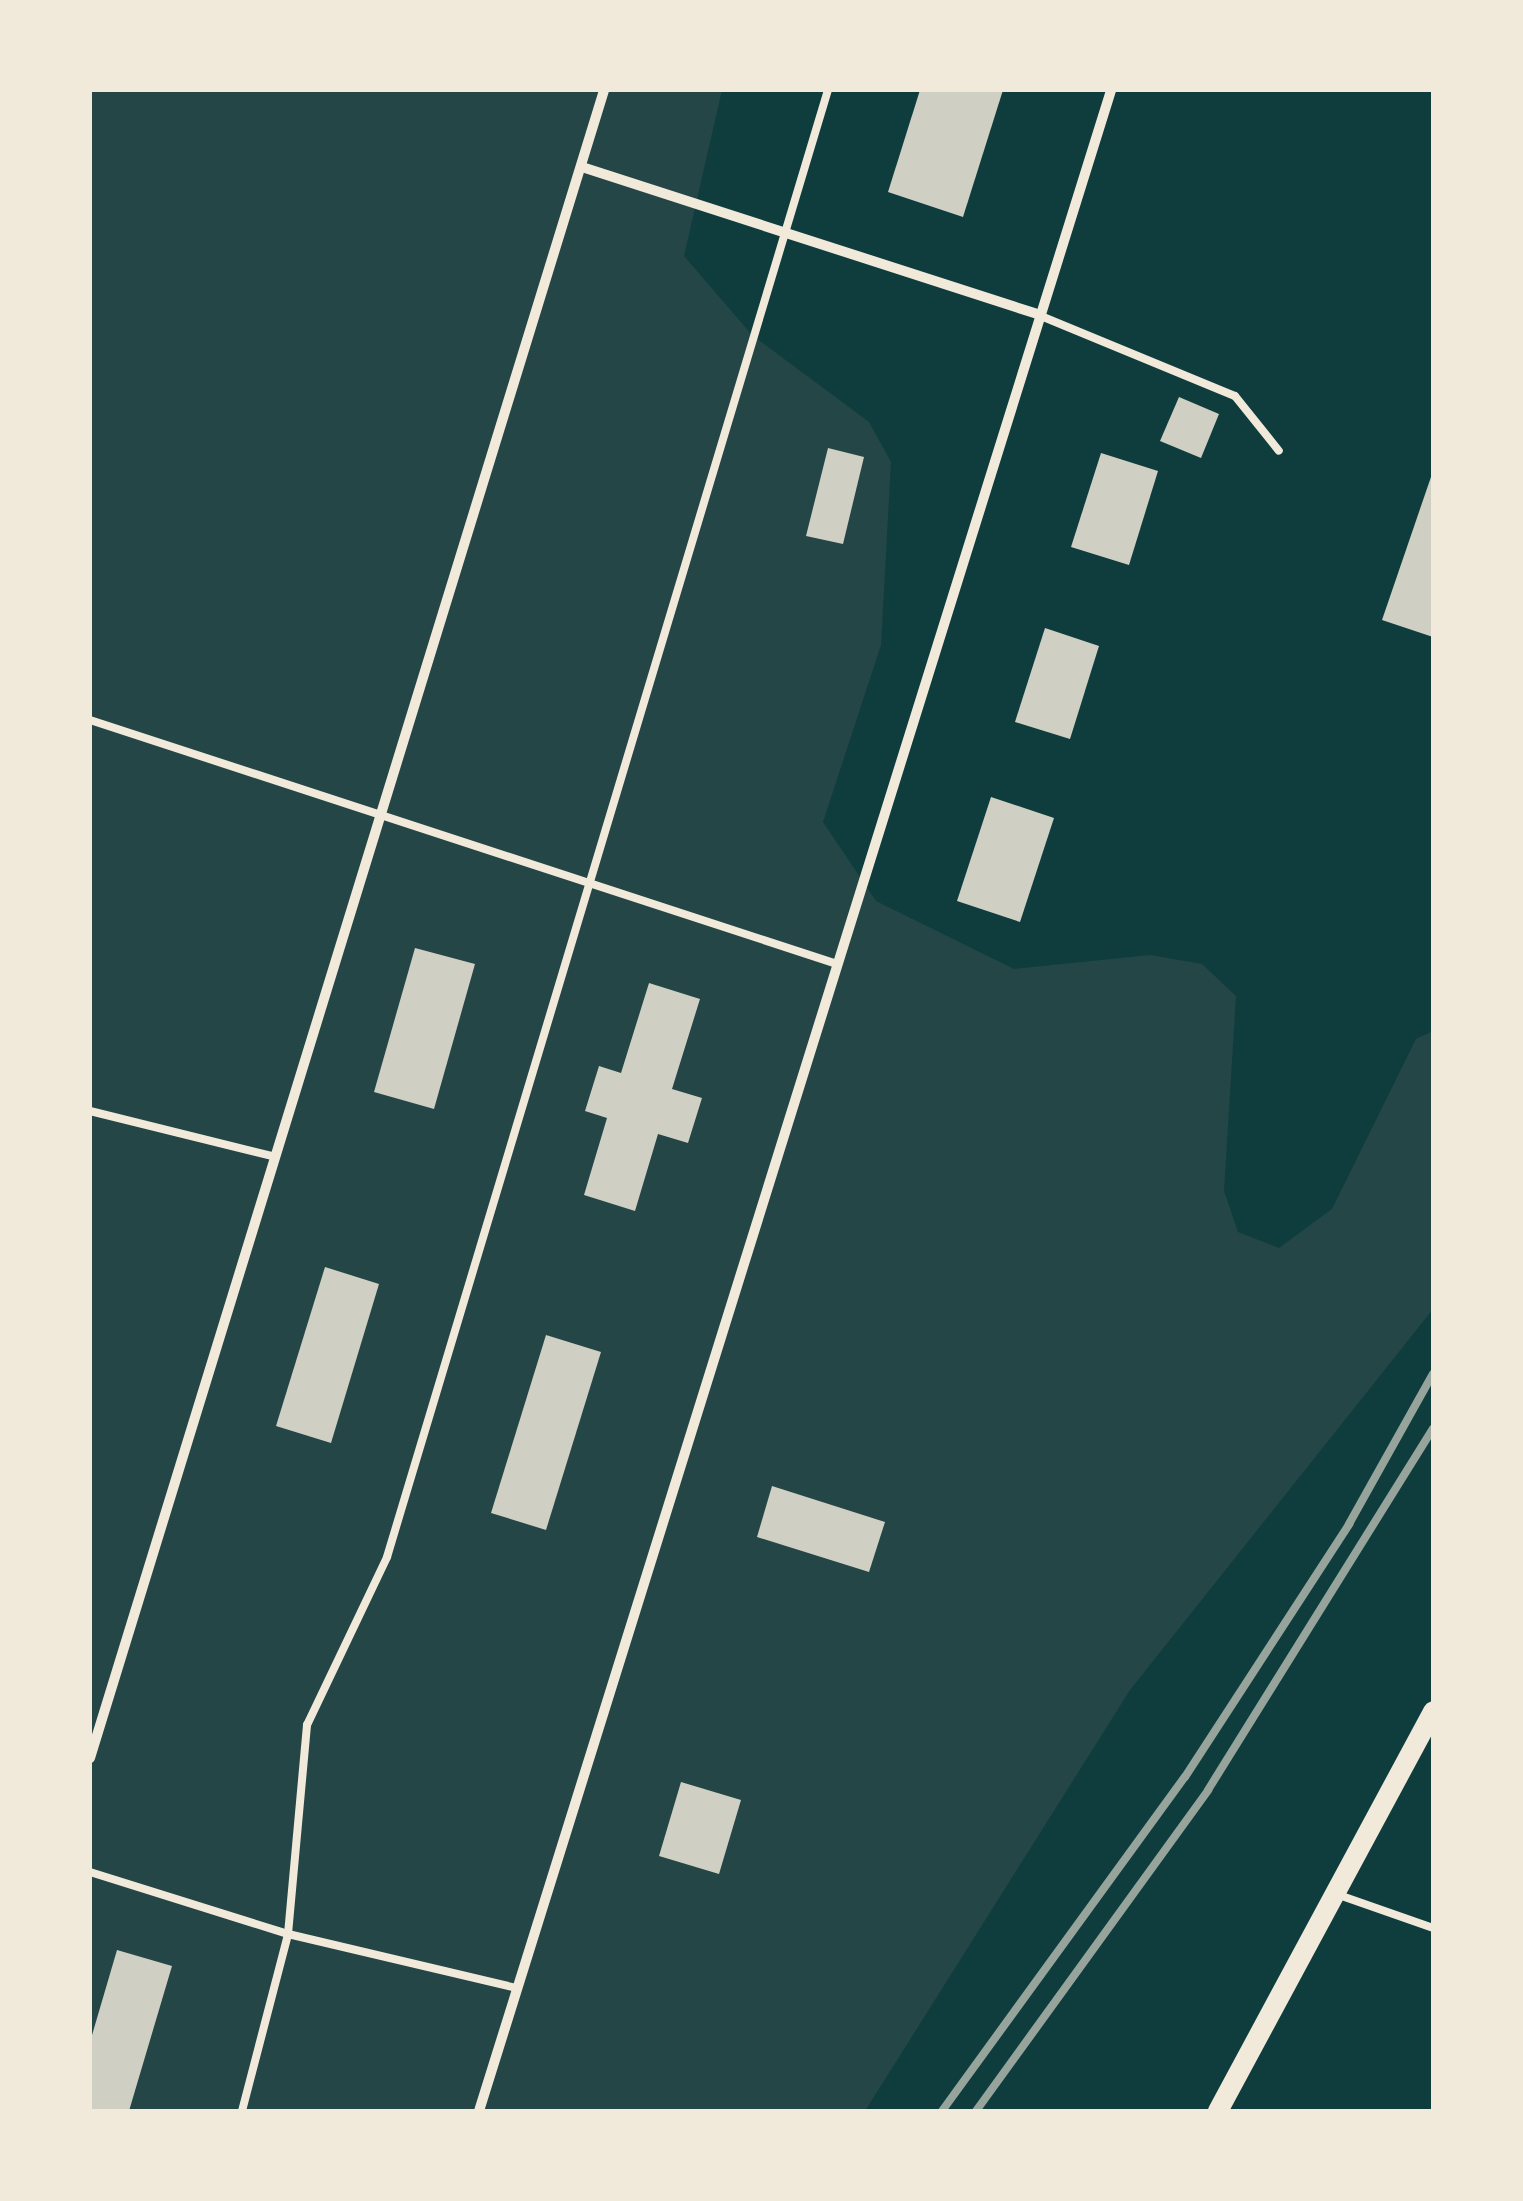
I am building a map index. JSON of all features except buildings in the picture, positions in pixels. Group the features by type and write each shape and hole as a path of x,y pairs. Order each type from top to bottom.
{"main road":[{"path":"1218,2111 1433,1710"}],"street":[{"path":"90,1758 377,809 604,90"},
{"path":"479,2111 1036,314 1112,90"},
{"path":"582,167 1036,314"}],"lane":[{"path":"242,2111 288,1934 307,1725 388,1557 781,232 828,90"},
{"path":"1036,314 1235,396 1279,452"},
{"path":"90,720 377,809 834,963"},
{"path":"90,1111 272,1156"},
{"path":"90,1872 288,1934 516,1988"},
{"path":"1332,1893 1433,1928"}],"shaded area":[{"path":"90,90 722,90 684,256 752,335 869,422 891,462 881,645 823,822 876,901 1014,969 1150,955 1202,964 1236,996 1224,1191 1238,1232 1279,1248 1332,1209 1416,1039 1433,1031 1433,1309 1130,1690 865,2111 90,2111"}],"railway":[{"path":"942,2111 1185,1777 1349,1524 1433,1374"},
{"path":"976,2111 1208,1790 1433,1428"}]}
